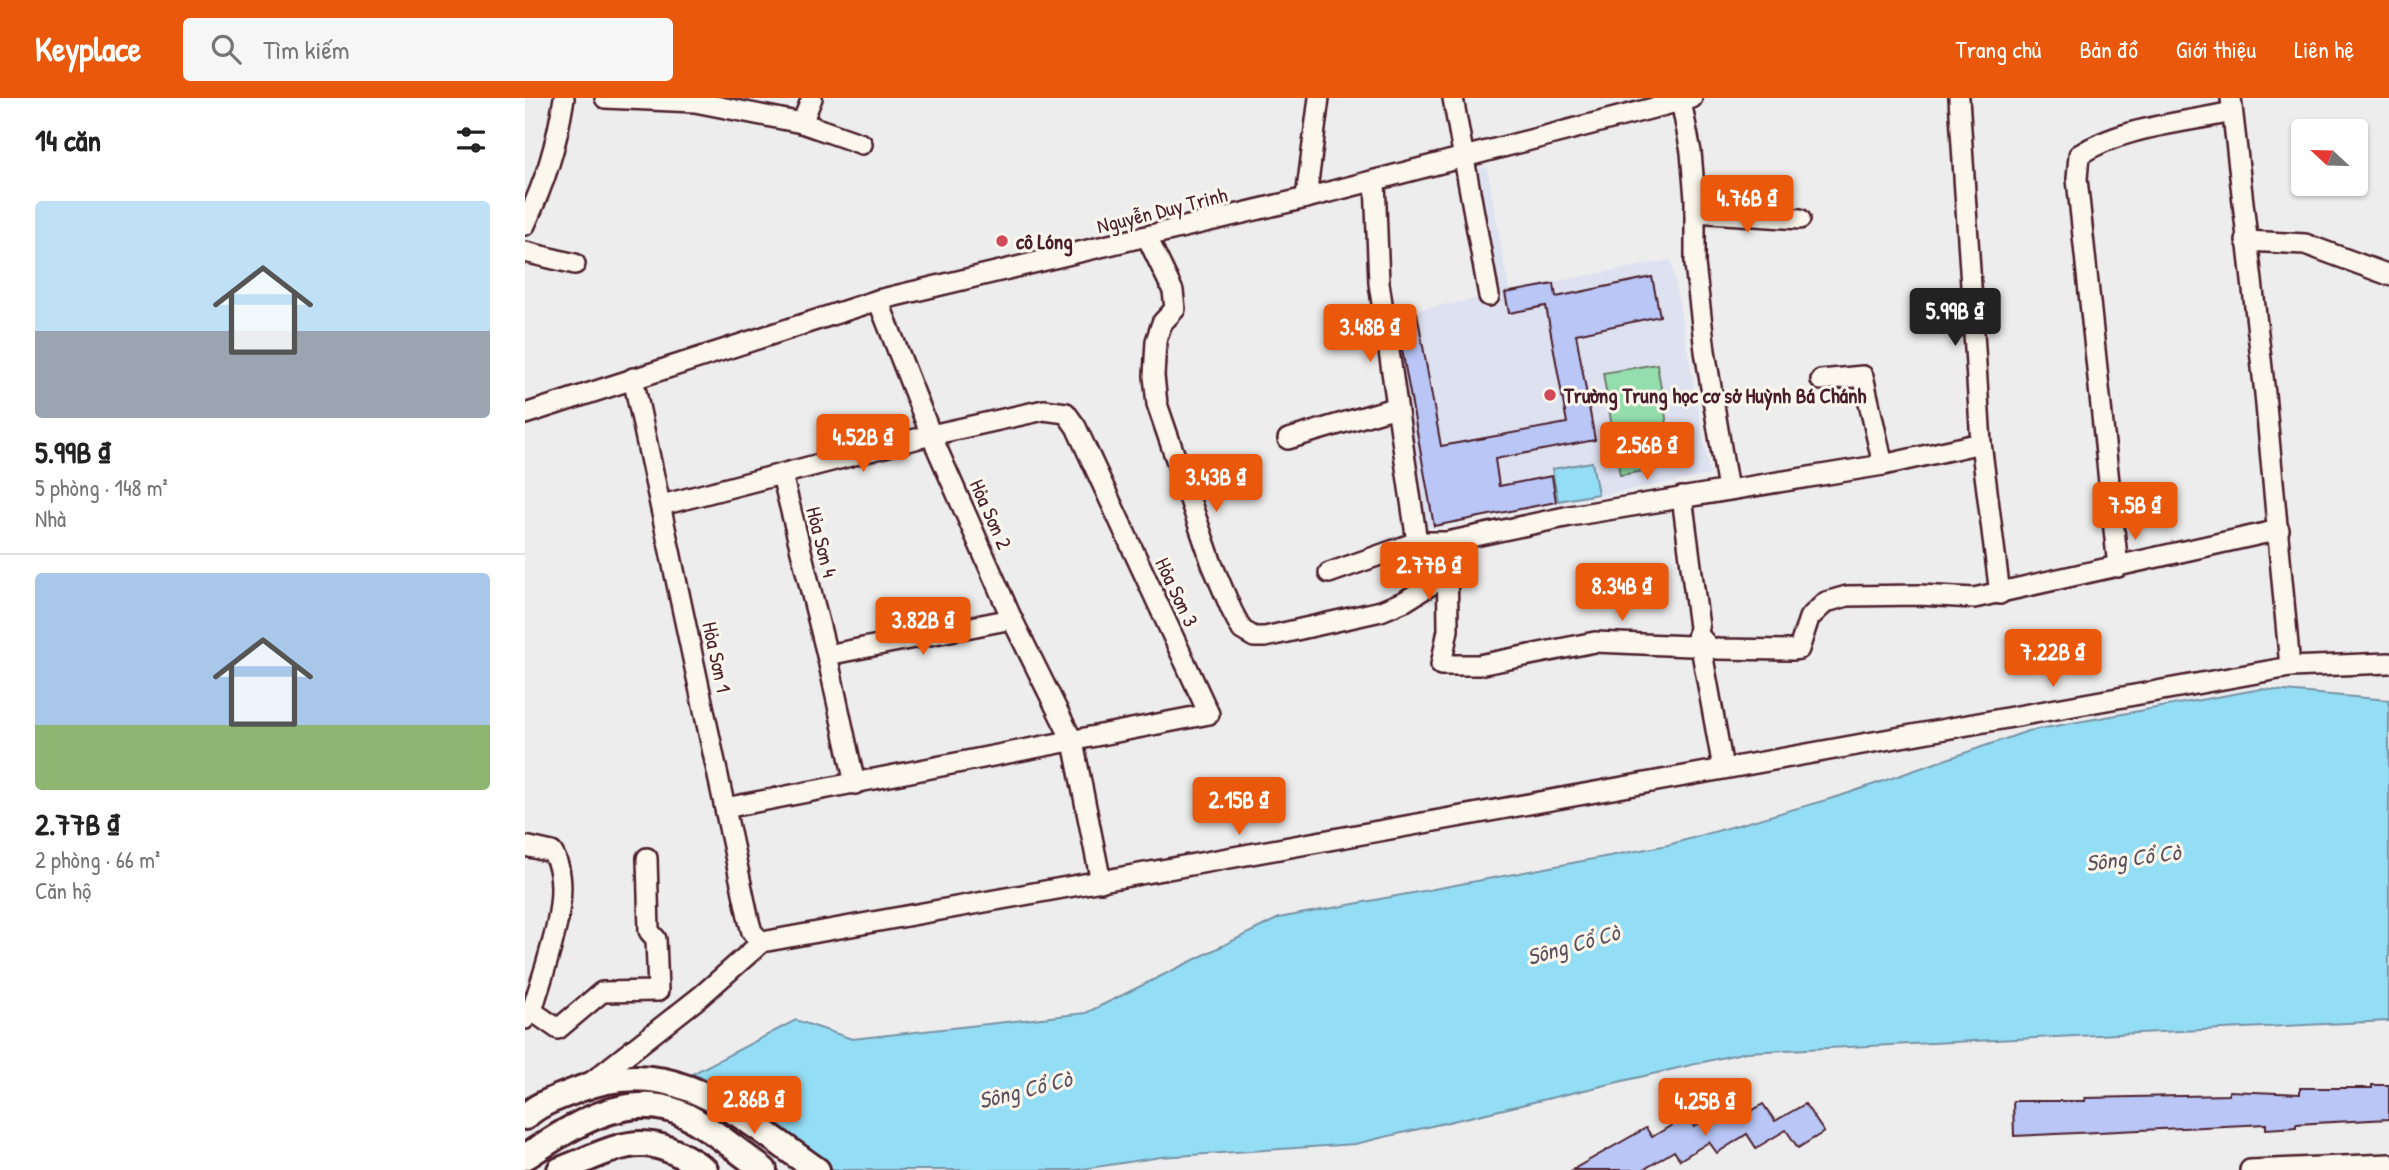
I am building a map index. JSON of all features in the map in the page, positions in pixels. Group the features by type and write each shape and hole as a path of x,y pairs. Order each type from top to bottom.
{"main road":[{"path":"525,1117 535,1107 586,1087 641,1076 678,1083 705,1093 817,1170"},
{"path":"525,1157 564,1132 605,1112 636,1107 669,1109 764,1170"},
{"path":"525,1132 564,1132"},
{"path":"560,1170 635,1142 657,1143 680,1153 703,1169"}],"street":[{"path":"525,225 530,203 548,175 564,98"},
{"path":"605,98 722,103 802,123 863,144"},
{"path":"802,123 812,98"},
{"path":"1306,198 1319,98"},
{"path":"1453,98 1489,296"},
{"path":"1959,98 1981,443 2000,594"},
{"path":"1686,99 1695,212 1695,264 1705,351 1728,490"},
{"name":"Nguyễn Duy Trinh","path":"525,414 878,300 1375,181 1686,99"},
{"path":"2118,566 2077,179 2078,155 2093,145 2232,105 2279,530 2290,667"},
{"path":"1375,181 1379,283 1417,542"},
{"path":"1695,212 1800,219"},
{"path":"1147,237 1173,291 1175,309 1162,323 1156,341 1154,376 1157,404 1212,564 1242,630 1254,637 1265,637 1381,611 1405,601 1448,573"},
{"path":"2246,241 2305,244 2389,275"},
{"path":"525,252 575,264"},
{"name":"Hỏa Sơn 2","path":"878,300 931,435 1012,619 1073,742 1101,882"},
{"path":"1821,380 1863,376 1883,465"},
{"name":"Hỏa Sơn 1","path":"633,378 663,505 749,921 752,932 762,942"},
{"path":"1288,439 1397,407"},
{"name":"Hỏa Sơn 3","path":"931,435 1044,410 1066,414 1076,427 1209,715 1073,742"},
{"path":"663,505 931,435"},
{"path":"1329,573 1417,542 1447,542 1570,516 1883,465 1981,443"},
{"name":"Hỏa Sơn 4","path":"782,475 827,655 855,784"},
{"path":"1682,497 1699,636 1723,768"},
{"path":"1699,636 1709,647 1717,649 1799,649 1809,618 1826,602 1847,596 1920,595 1974,598 2279,530"},
{"path":"1447,542 1448,630 1441,665 1479,665 1595,642 1690,646 1696,644 1699,636"},
{"path":"827,655 1012,619"},
{"path":"586,1087 701,996 762,942 2290,667 2389,663"},
{"path":"725,808 1073,742"},
{"path":"525,846 552,852 562,874 556,920 528,1015 558,1029 602,992 658,991 656,939 649,931 646,858"},
{"path":"2250,1170 2389,1164"}],"shaded area":[{"name":"Trường Trung học cơ sở Huỳnh Bá Chánh","path":"1487,167 1509,290 1671,260 1710,475 1427,527 1390,315 1485,297 1463,171"}],"green space":[{"path":"1657,364 1674,466 1620,475 1603,373"}],"water":[{"path":"1592,462 1598,494 1558,501 1552,469"},
{"name":"Sông Cổ Cò","path":"2261,689 2389,700 2389,1021 1746,1052 1355,1144 1161,1157 1076,1170 832,1170 733,1103 719,1083 692,1074 796,1020 852,1039 1086,1013 1279,918 1668,845 1840,796 2028,731"}],"building":[{"path":"1652,277 1660,316 1576,334 1595,440 1495,459 1499,486 1552,476 1556,502 1434,526 1396,316 1417,313 1441,446 1567,423 1546,306 1509,313 1505,293 1554,284 1556,297"},
{"path":"2372,1085 2389,1085 2389,1119 2296,1124 2296,1127 2266,1129 2266,1124 2014,1136 2013,1101 2229,1095 2229,1091 2300,1094 2300,1088 2372,1088"},
{"path":"1763,1104 1775,1121 1805,1104 1824,1132 1798,1148 1786,1130 1756,1148 1747,1134 1717,1153 1709,1142 1680,1160 1674,1151 1643,1170 1572,1170 1646,1128 1652,1137 1687,1116 1694,1127 1724,1109 1733,1122"}],"place":[{"name":"cô Lóng","path":"1002,241"},
{"name":"Trường Trung học cơ sở Huỳnh Bá Chánh","path":"1550,395"}]}
